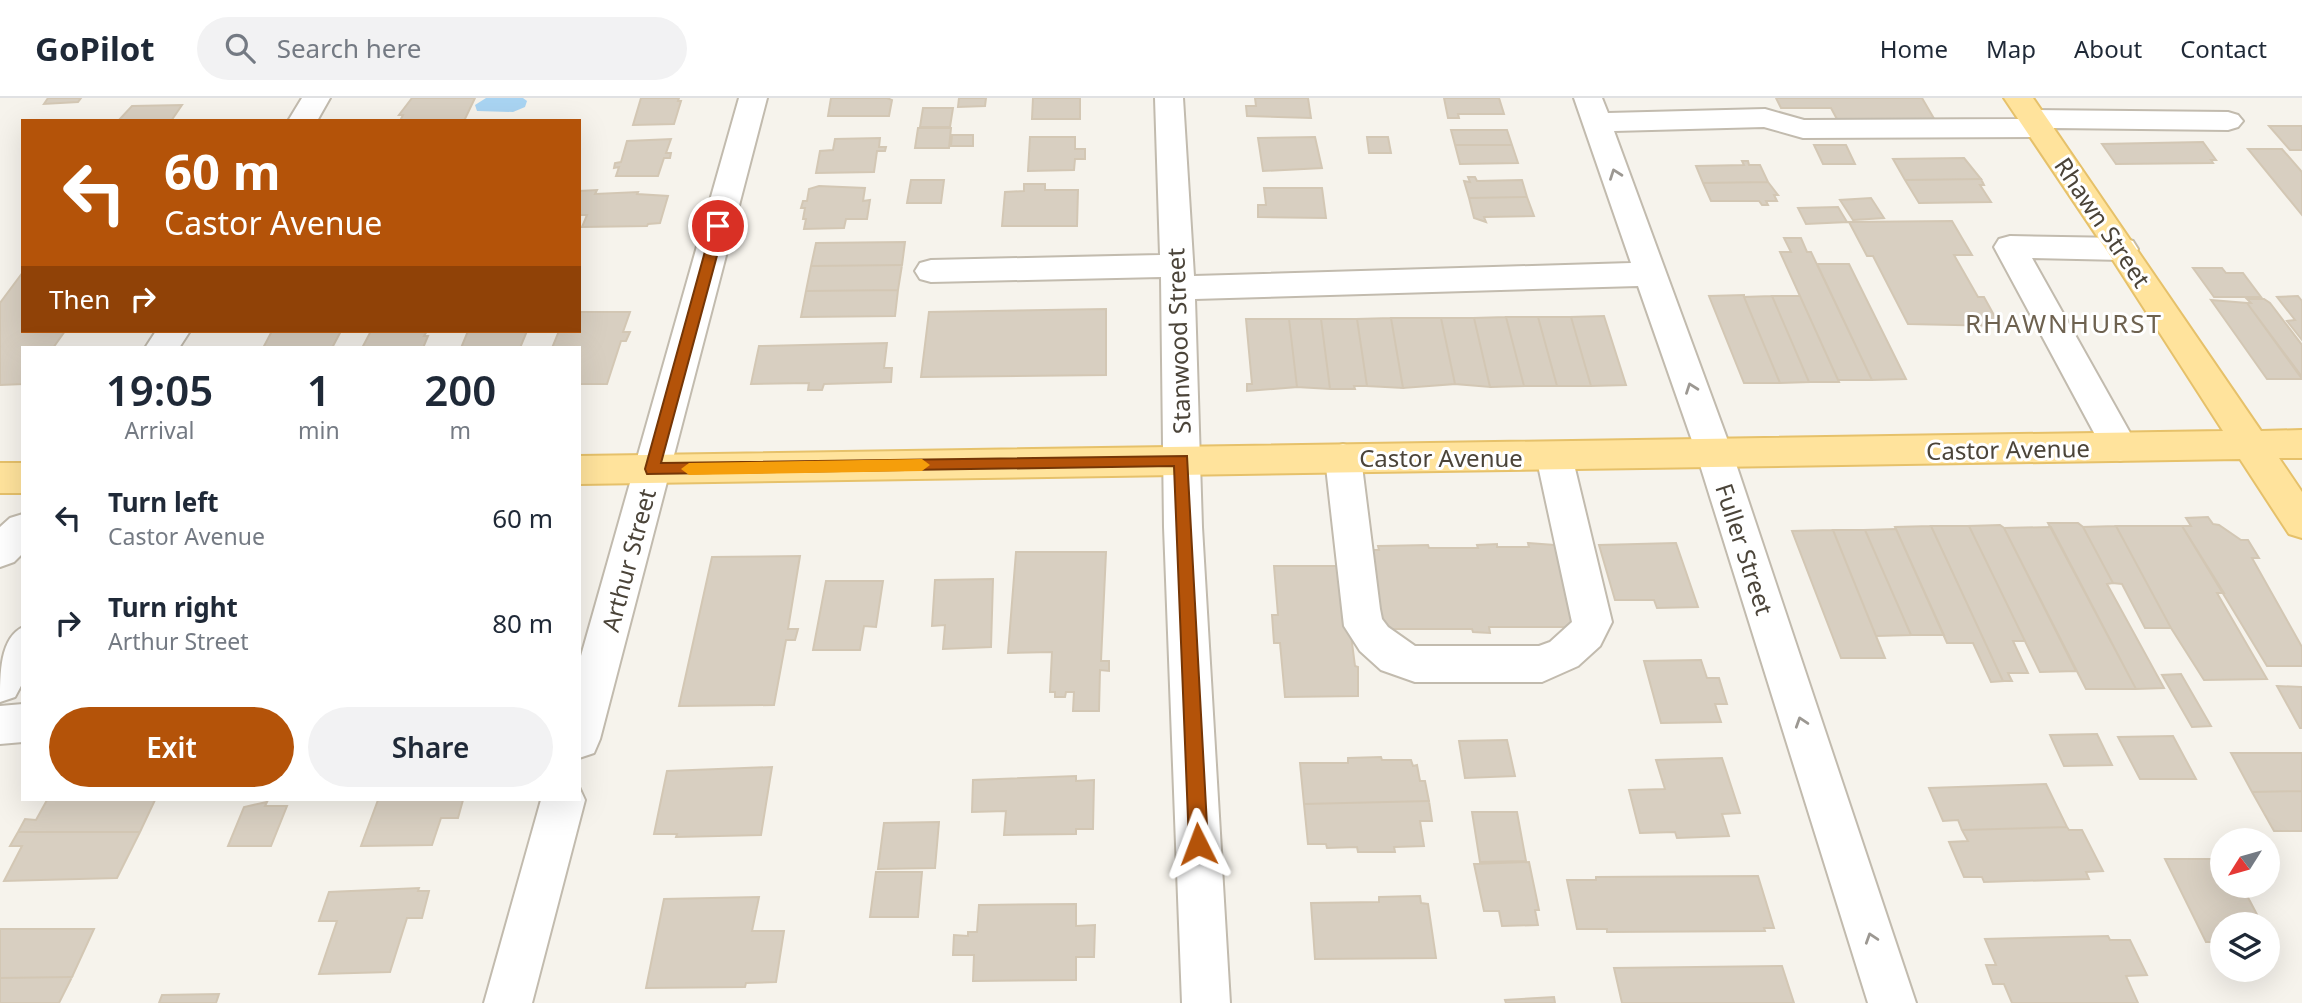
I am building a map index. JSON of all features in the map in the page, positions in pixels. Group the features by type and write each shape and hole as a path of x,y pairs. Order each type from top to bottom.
{"main road":[{"name":"Rhawn Street","path":"2030,115 2122,248 2302,523"},
{"name":"Castor Avenue","path":"581,470 2302,444"},
{"path":"0,478 21,478"}],"street":[{"path":"303,119 316,98"},
{"name":"Arthur Street","path":"581,732 753,98"},
{"name":"Stanwood Street","path":"1169,98 1181,460 1206,1003"},
{"path":"1592,110 1765,118 1803,129 2030,115 2228,121"},
{"name":"Fuller Street","path":"1592,110 1714,452 1892,1003"},
{"path":"2120,447 2010,247 2122,248"},
{"path":"930,271 1177,277 1651,274"},
{"path":"1343,458 1360,609 1364,626 1374,639 1395,656 1415,664 1542,664 1564,654 1592,628 1554,456"},
{"path":"0,551 21,531"},
{"path":"0,684 21,647"},
{"path":"0,725 21,723"},
{"path":"508,1003 563,801"}],"water":[{"path":"486,98 523,98 527,101 525,107 513,112 477,111 475,105"}],"building":[{"path":"48,98 81,98 78,102 44,104"},
{"path":"412,98 475,98 465,119 401,119 403,115 399,115"},
{"path":"641,98 679,98 678,101 681,101 674,124 633,125"},
{"path":"831,98 892,100 889,116 828,116"},
{"path":"959,98 986,98 985,106 958,107"},
{"path":"1033,98 1080,98 1080,119 1032,119"},
{"path":"1255,98 1308,98 1311,118 1247,116 1246,106 1256,106"},
{"path":"1444,98 1499,98 1504,114 1458,114 1459,118 1448,118"},
{"path":"1776,98 1922,98 1936,122 1839,123 1831,108 1781,108"},
{"path":"182,105 172,119 120,119 132,106"},
{"path":"923,108 953,108 950,127 920,127"},
{"path":"2269,126 2302,126 2302,150 2290,150"},
{"path":"918,128 951,128 949,148 915,148"},
{"path":"1451,130 1507,130 1512,145 1455,145"},
{"path":"952,135 973,135 973,146 951,146"},
{"path":"1030,137 1075,137 1075,149 1085,149 1085,159 1075,159 1074,170 1028,171"},
{"path":"1315,137 1322,168 1263,171 1258,138"},
{"path":"1367,137 1388,137 1391,153 1369,153"},
{"path":"880,138 879,147 886,147 885,151 877,151 874,172 816,173 820,151 833,150 835,139"},
{"path":"671,139 666,153 671,153 670,158 664,158 658,176 616,176 619,167 614,168 615,163 621,162 627,141"},
{"path":"2203,142 2216,160 2211,160 2213,163 2116,164 2102,144"},
{"path":"1455,145 1512,145 1518,163 1460,164"},
{"path":"1814,145 1846,145 1855,164 1823,164"},
{"path":"2248,149 2282,149 2302,172 2302,215"},
{"path":"1964,158 1981,179 1905,180 1893,159"},
{"path":"1742,161 1748,161 1749,165 1760,165 1768,182 1703,183 1696,166 1744,165"},
{"path":"1468,177 1475,177 1477,181 1522,180 1527,197 1469,198 1464,181 1470,182"},
{"path":"1981,179 1984,185 1980,185 1991,202 1919,203 1905,180"},
{"path":"911,180 944,180 941,203 907,203"},
{"path":"1768,182 1778,195 1774,195 1777,201 1766,201 1768,205 1762,205 1759,201 1711,201 1703,183"},
{"path":"1024,184 1045,184 1045,190 1078,190 1077,226 1002,226 1005,192 1024,191"},
{"path":"819,186 865,188 863,201 870,200 867,219 846,219 844,228 804,229 806,219 803,219 805,208 801,208 803,201 807,201 809,189"},
{"path":"1264,188 1322,188 1326,218 1258,217 1258,205 1266,205"},
{"path":"597,190 595,194 638,192 637,194 668,196 660,223 647,226 582,227 587,215 581,215 581,191"},
{"path":"1527,197 1534,216 1484,217 1486,222 1474,218 1469,198"},
{"path":"1871,198 1884,218 1853,220 1840,200"},
{"path":"1838,207 1847,222 1806,224 1798,208"},
{"path":"1952,221 1972,255 1954,255 1978,297 1984,297 2000,326 1908,324 1873,256 1867,256 1849,222"},
{"path":"1784,238 1801,238 1807,252 1811,252 1872,380 1838,380 1780,252 1791,252"},
{"path":"905,242 902,265 811,266 816,243"},
{"path":"1817,264 1849,264 1906,379 1872,380"},
{"path":"902,265 898,290 806,291 811,266"},
{"path":"2193,268 2222,268 2226,273 2243,273 2261,297 2214,297"},
{"path":"21,275 21,333 64,333 54,346 21,346 21,384 0,385 0,303"},
{"path":"898,290 895,316 801,317 806,291"},
{"path":"1744,295 1780,383 1744,383 1709,296"},
{"path":"1772,296 1800,296 1839,382 1809,382"},
{"path":"1772,296 1809,382 1780,383 1744,297"},
{"path":"2298,296 2302,301 2302,340 2287,321 2295,320 2277,297"},
{"path":"2247,299 2264,299 2270,303 2302,345 2302,377 2247,303 2251,303"},
{"path":"2211,300 2247,303 2302,379 2267,379"},
{"path":"1106,309 1106,375 921,377 929,312"},
{"path":"581,312 630,312 623,332 630,332 626,341 621,341 607,384 581,384 581,346 553,346 558,333 581,333"},
{"path":"1604,316 1626,385 1591,386 1571,317"},
{"path":"1506,317 1538,317 1557,386 1524,386"},
{"path":"1506,317 1524,386 1490,387 1474,318"},
{"path":"1538,317 1571,317 1591,386 1557,386"},
{"path":"1391,318 1441,318 1455,384 1403,388"},
{"path":"1391,318 1403,388 1367,386 1357,319"},
{"path":"1441,318 1474,318 1490,387 1455,384"},
{"path":"1246,319 1289,319 1297,387 1247,391 1247,384 1252,384"},
{"path":"1289,319 1321,319 1330,389 1297,387"},
{"path":"1321,319 1357,319 1367,386 1330,389"},
{"path":"271,333 340,333 333,346 264,346"},
{"path":"370,333 426,333 424,336 428,336 424,346 363,346"},
{"path":"467,333 526,333 521,346 462,346"},
{"path":"887,343 884,368 892,368 891,382 824,384 822,390 808,390 809,383 751,384 759,346"},
{"path":"2208,517 2213,524 2219,525 2241,540 2248,540 2259,558 2252,558 2302,647 2302,666 2267,666 2182,526 2191,526 2186,518"},
{"path":"2048,523 2078,523 2083,527 2113,583 2107,584 2164,688 2136,689"},
{"path":"2000,525 2004,528 2076,671 2040,672 1969,526"},
{"path":"1931,526 2003,681 1991,682 1973,643 1947,643 1895,527"},
{"path":"1931,526 1969,526 2025,641 2013,641 2028,673 2008,673 2012,681 2003,681"},
{"path":"2116,526 2182,526 2224,593 2217,593 2267,679 2204,680 2171,628"},
{"path":"2116,526 2171,628 2145,628 2122,584 2113,583 2083,527"},
{"path":"2051,527 2136,689 2086,689 2004,528"},
{"path":"1896,529 1944,635 1911,635 1865,530"},
{"path":"1833,530 1865,530 1911,635 1876,636"},
{"path":"1833,530 1885,658 1841,658 1792,531"},
{"path":"1528,543 1568,546 1588,627 1489,627 1490,633 1473,632 1472,629 1378,629 1367,550 1379,550 1378,546 1428,545 1429,548 1478,548 1477,545 1497,544 1497,547 1529,547"},
{"path":"1676,543 1698,607 1657,608 1654,600 1615,600 1599,545"},
{"path":"1016,552 1106,552 1101,661 1109,661 1109,671 1100,670 1099,711 1073,711 1074,692 1066,692 1065,697 1055,697 1055,692 1050,692 1052,652 1008,653"},
{"path":"800,556 788,629 798,629 795,640 786,640 774,705 679,706 712,557"},
{"path":"1274,566 1342,566 1355,666 1358,667 1358,696 1285,697 1280,643 1274,643 1272,615 1278,615"},
{"path":"993,579 991,647 943,649 945,625 932,626 935,580"},
{"path":"826,581 883,581 876,627 864,626 860,650 813,650"},
{"path":"1701,660 1707,678 1719,678 1727,704 1715,704 1721,722 1661,723 1644,661"},
{"path":"2181,674 2211,726 2192,727 2162,675"},
{"path":"2277,686 2302,687 2302,728 2300,728"},
{"path":"2097,734 2112,765 2064,766 2050,735"},
{"path":"2173,736 2196,779 2140,779 2118,737"},
{"path":"1507,740 1515,776 1465,778 1459,741"},
{"path":"2231,753 2302,753 2302,791 2252,792"},
{"path":"1381,757 1382,760 1411,760 1413,766 1417,765 1420,781 1425,781 1429,801 1304,804 1300,763 1348,763 1348,758"},
{"path":"1722,758 1740,813 1722,814 1729,836 1677,838 1675,832 1640,833 1629,790 1665,789 1656,760"},
{"path":"772,767 761,835 676,837 677,834 654,834 667,771"},
{"path":"1076,776 1076,781 1094,780 1093,829 1076,829 1076,834 1004,835 1006,811 972,812 973,780"},
{"path":"2046,784 2067,827 1962,830 1958,820 1943,821 1929,788"},
{"path":"2302,791 2302,831 2280,831 2280,828 2272,828 2252,792"},
{"path":"46,801 155,801 140,832 18,832 25,819 36,820"},
{"path":"378,801 463,801 458,818 441,818 432,845 361,846"},
{"path":"1429,801 1432,821 1420,821 1424,846 1394,847 1395,852 1358,852 1357,847 1327,848 1326,844 1308,844 1304,804"},
{"path":"267,802 265,806 287,806 271,846 228,846 244,807"},
{"path":"1472,812 1517,812 1526,861 1480,862"},
{"path":"939,822 935,868 878,869 884,823"},
{"path":"2067,827 2069,830 2082,830 2103,871 2086,872 2089,879 1984,882 1982,877 1964,877 1949,842 1968,841 1962,830"},
{"path":"18,832 140,832 117,878 4,881 22,846 10,846"},
{"path":"2165,859 2210,859 2210,898 2248,898 2256,912 2210,912 2210,942 2206,942"},
{"path":"1529,862 1539,910 1535,910 1538,925 1502,926 1499,911 1484,911 1474,864"},
{"path":"876,872 922,872 918,917 870,917"},
{"path":"1758,876 1774,928 1764,928 1765,931 1607,932 1607,929 1577,929 1567,880 1596,880 1596,877"},
{"path":"419,888 418,891 429,891 422,918 407,918 390,972 319,974 337,921 319,921 329,892"},
{"path":"1420,896 1421,903 1428,904 1436,958 1315,959 1311,903 1379,902 1379,897"},
{"path":"759,897 752,931 784,931 776,982 746,983 745,987 646,988 664,899"},
{"path":"1076,904 1076,926 1095,925 1094,957 1076,957 1076,980 973,981 974,955 953,955 954,935 968,936 968,932 977,932 979,905"},
{"path":"0,929 94,929 72,977 0,978"},
{"path":"2108,936 2110,940 2130,940 2147,975 2126,976 2138,1003 2012,1003 2004,984 1993,984 1986,965 1996,965 1985,939"},
{"path":"1782,966 1794,1003 1622,1003 1614,968"},
{"path":"72,977 59,1003 0,1003 0,978"},
{"path":"219,994 216,1003 159,1003 162,995"},
{"path":"1554,997 1555,1003 1506,1003 1505,1000"}],"slow traffic":[{"path":"689,469 922,465"}],"district":[{"name":"RHAWNHURST","path":"2064,323"}],"route":[{"path":"718,226 652,469 1181,460 1198,844"}]}
